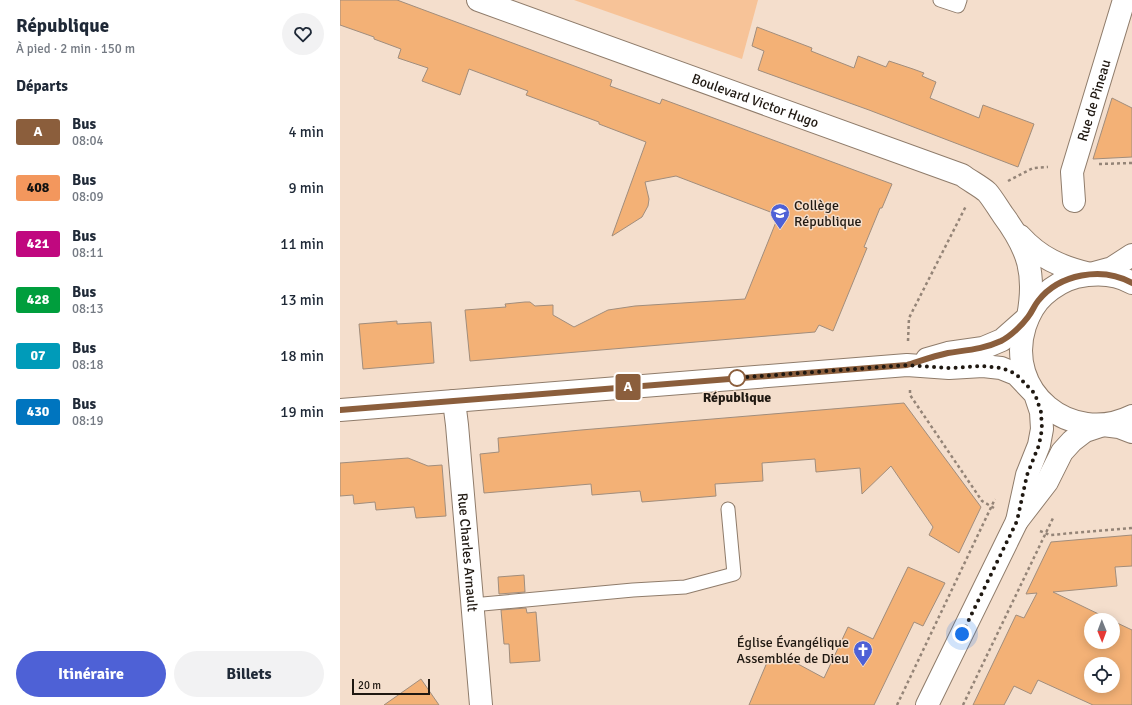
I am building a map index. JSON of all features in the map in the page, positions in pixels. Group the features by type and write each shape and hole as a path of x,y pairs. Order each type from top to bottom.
{"main road":[{"name":"Boulevard Victor Hugo","path":"478,0 962,175 987,192 1013,229 1022,245 1030,268 1032,281 1032,299 1028,317"},
{"name":"Rue de Pineau","path":"1074,201 1072,172 1124,0"},
{"name":"Boulevard Victor Hugo","path":"1013,229 1029,246 1047,259 1068,268 1090,274"},
{"path":"1017,521 1027,475 1039,445 1042,429 1041,412 1035,394 1025,376 1021,357 1022,336 1028,317 1038,301 1053,287 1070,278 1112,268 1132,255"},
{"path":"1090,274 1110,275 1132,283"},
{"path":"907,365 948,354 983,348 1002,340 1028,317"},
{"path":"340,410 907,365 950,368 983,366 1002,368 1016,374 1048,407 1063,418 1082,424 1103,425 1132,432"},
{"name":"Rue Charles Arnault","path":"454,401 481,705"},
{"path":"927,705 1017,521 1047,482 1062,452 1072,440 1085,431 1121,421 1132,416"}],"lane":[{"path":"940,0 958,6 960,0"},
{"path":"472,605 633,590 685,587 734,574 728,509"}],"path":[{"path":"897,705 996,496"},
{"path":"963,705 1056,510"}],"shaded area":[{"path":"574,0 758,0 742,59"}],"building":[{"path":"340,0 397,0 612,80 610,86 660,104 662,99 892,184 882,208 880,208 864,247 867,248 833,331 819,325 815,332 470,361 465,310 506,307 505,304 525,302 530,302 535,306 553,305 553,315 574,327 608,310 635,306 745,299 778,217 772,215 773,213 676,176 645,182 649,199 648,206 642,217 612,236 646,142 599,124 599,122 526,95 528,91 469,69 460,95 422,81 428,68 398,58 401,49 374,39 374,37 340,25"},
{"path":"757,27 812,48 811,51 854,68 858,56 886,67 889,61 924,73 922,76 936,82 930,98 979,118 983,105 1034,124 1018,167 869,110 758,70 764,51 752,46"},
{"path":"1112,98 1132,108 1132,157 1093,159"},
{"path":"397,321 397,324 431,322 434,363 363,369 359,324"},
{"path":"904,403 981,507 959,553 929,535 933,527 891,466 862,494 860,468 816,472 815,459 762,463 763,481 715,484 716,496 642,502 640,491 592,495 591,484 484,493 480,454 499,452 498,438"},
{"path":"408,458 428,466 442,465 446,516 416,518 414,507 376,510 375,502 354,504 353,495 340,496 340,463"},
{"path":"1132,535 1132,566 1115,567 1117,586 1053,592 1096,613 1084,613 1084,649 1120,649 1120,624 1132,630 1132,705 1093,705 1038,680 1031,694 1014,686 1004,705 973,705 1016,615 1024,618 1037,593 1026,594 1051,542"},
{"name":"Église Évangélique Assemblée de Dieu","path":"908,567 945,583 923,626 914,622 874,705 749,705 768,660 770,661 773,655 798,664 824,678 848,627 873,639"},
{"path":"524,575 525,592 499,594 498,577"},
{"path":"526,608 527,613 536,612 540,661 510,663 509,644 504,644 501,610"},
{"path":"421,679 439,705 384,705"}],"bus line":[{"name":"A","path":"340,410 907,365 948,354 983,348 1002,340 1028,317 1038,301 1053,287 1070,278 1090,274 1110,275 1132,283"}],"place":[{"name":"Collège République","path":"780,230"},
{"name":"République","path":"737,378"},
{"name":"Église Évangélique Assemblée de Dieu","path":"863,667"}],"route":[{"path":"737,378 735,378 907,365 950,368 983,366 1002,368 1016,374 1035,394 1041,412 1042,429 1039,445 1027,475 1017,521 962,634"}]}
